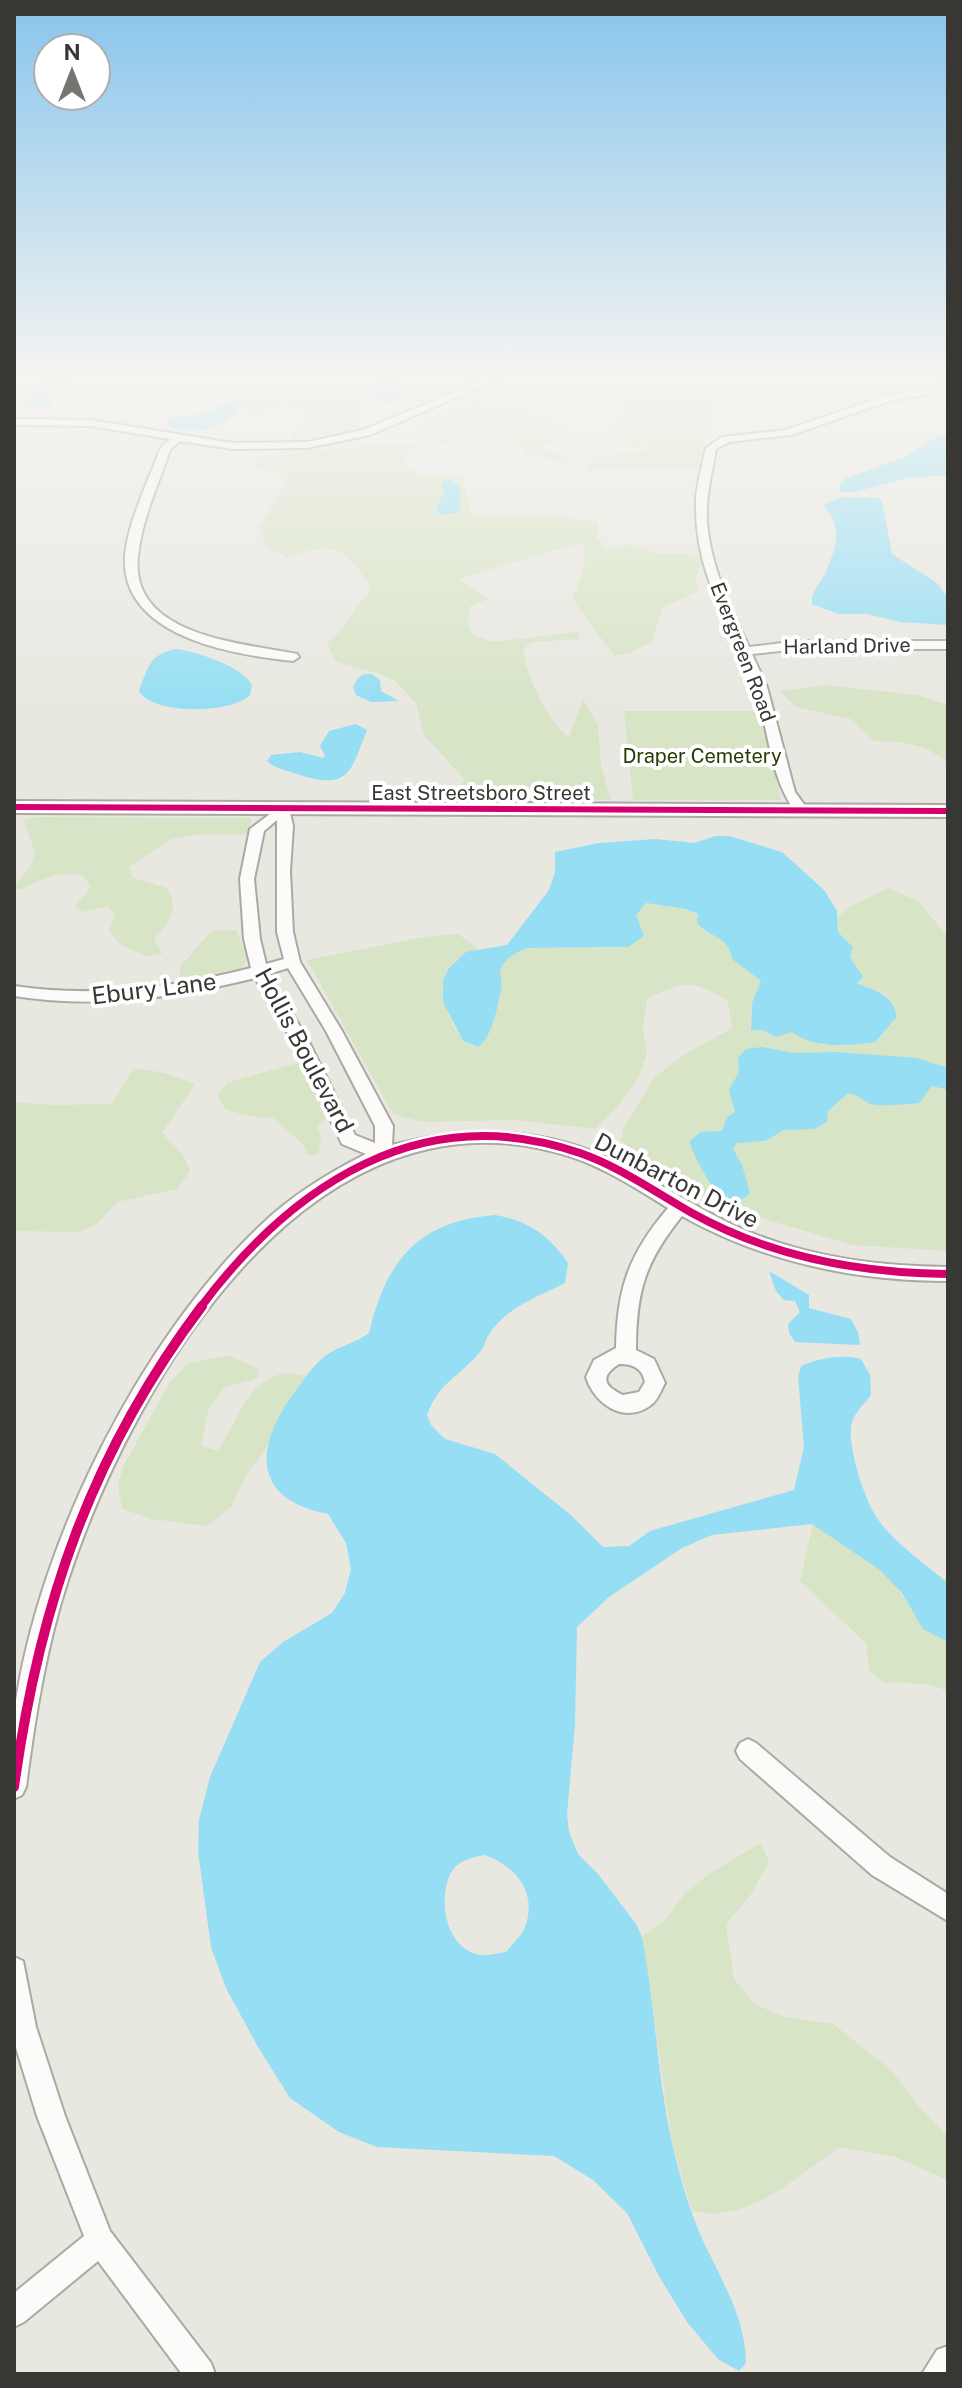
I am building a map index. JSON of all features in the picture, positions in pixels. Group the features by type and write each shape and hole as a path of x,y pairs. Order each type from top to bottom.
{"main road":[{"name":"East Streetsboro Street","path":"14,807 948,811"}],"street":[{"path":"153,486 132,552 133,582 151,610 193,636 232,648 293,657"},
{"name":"Evergreen Road","path":"705,486 701,507 702,524 718,595 747,651 761,687 788,792 801,810"},
{"name":"Harland Drive","path":"747,651 798,645 948,645"},
{"name":"Hollis Boulevard","path":"282,809 286,826 283,871 285,932 292,962 334,1031 384,1126 383,1154 348,1139 301,1042 260,973 252,939 247,879 257,829 282,809"},
{"name":"Ebury Lane","path":"15,993 104,998 260,973 292,962"},
{"name":"Dunbarton Drive","path":"14,1787 22,1722 57,1580 110,1450 149,1381 195,1314 295,1203 333,1179 383,1154 421,1144 463,1139 525,1140 601,1160 729,1232 804,1258 881,1272 948,1274"},
{"path":"626,1356 626,1308 633,1274 647,1247 680,1206"},
{"path":"748,1751 881,1866 948,1908"},
{"path":"14,1970 23,2027 51,2116 100,2241 200,2374"},
{"path":"14,2312 100,2241"},
{"path":"937,2374 948,2361"}],"green space":[{"path":"283,486 464,486 472,515 555,516 598,522 597,537 607,551 626,544 661,554 689,554 703,560 695,579 699,591 663,607 651,642 629,653 614,656 572,598 584,564 582,542 459,579 489,599 470,606 468,620 472,635 493,642 577,632 581,639 532,642 523,649 525,660 545,710 569,737 583,700 598,725 601,766 611,800 454,799 464,779 424,735 416,703 395,681 336,662 327,644 372,590 355,565 347,557 329,549 303,552 287,558 266,546 258,528"},
{"path":"826,685 916,695 948,705 948,763 914,745 874,741 851,719 796,707 780,691"},
{"name":"Draper Cemetery","path":"624,711 762,711 781,800 633,800"},
{"path":"37,817 251,818 248,835 202,834 172,839 129,867 133,878 167,888 173,902 168,922 154,939 162,954 148,956 122,946 109,931 115,914 108,907 80,912 75,906 91,887 84,876 59,875 21,890 14,887 32,864 35,853 24,820"},
{"path":"889,888 918,901 948,937 948,1251 853,1245 717,1205 621,1141 623,1129 655,1077 681,1057 732,1028 728,1001 705,989 679,986 647,999 643,1029 647,1054 638,1078 616,1108 595,1129 515,1120 422,1122 393,1114 307,960 424,937 458,934 479,949 456,960 449,968 444,977 444,998 459,1035 468,1044 478,1047 494,1021 502,988 501,968 515,954 528,948 619,948 645,903 686,909 698,915 701,929 725,943 732,959 761,981 752,1003 750,1027 792,1032 823,1045 859,1044 875,1042 895,1021 886,994 857,983 863,977 850,957 853,947 838,932 839,916 852,905"},
{"path":"236,930 248,959 241,968 180,980 180,967 211,931"},
{"path":"302,1062 326,1104 327,1116 317,1126 321,1138 318,1154 308,1155 302,1143 272,1117 258,1118 226,1110 218,1095 228,1082"},
{"path":"134,1068 165,1073 195,1084 162,1133 183,1155 190,1171 177,1189 117,1202 97,1224 78,1232 14,1231 14,1161 18,1158 14,1154 14,1102 111,1104"},
{"path":"228,1355 259,1369 257,1378 224,1387 208,1410 201,1446 218,1451 243,1405 259,1385 282,1374 307,1376 286,1404 265,1450 246,1475 232,1506 207,1526 152,1519 122,1509 118,1486 123,1467 170,1382 187,1364"},
{"path":"813,1524 880,1570 927,1628 948,1642 948,1691 928,1684 883,1682 869,1671 866,1643 800,1581"},
{"path":"761,1843 769,1861 752,1893 726,1924 734,1979 754,2004 785,2017 833,2024 891,2070 918,2106 948,2137 948,2180 895,2157 840,2147 789,2184 752,2204 733,2211 692,2211 672,2143 642,1937 667,1918 685,1893 709,1874"}],"water":[{"path":"442,486 460,486 460,508 456,513 440,515 436,510 444,492"},
{"path":"840,486 875,486 855,492 839,492"},
{"path":"841,497 879,498 882,501 892,554 937,583 948,598 948,625 901,622 867,614 839,614 812,604 836,540 834,524 825,504"},
{"path":"176,649 206,657 239,672 252,685 250,695 227,706 193,709 175,708 147,699 139,691 151,663 160,654"},
{"path":"372,674 380,680 381,691 399,701 371,702 356,695 353,687 358,678"},
{"path":"356,724 367,730 352,766 339,778 317,779 282,770 267,761 271,755 300,752 323,758 325,756 320,746 329,731"},
{"path":"716,836 729,836 782,852 824,890 837,911 838,932 853,947 850,957 863,977 857,983 883,994 897,1017 875,1042 821,1044 792,1032 776,1037 763,1030 751,1030 752,1003 761,981 732,959 723,941 697,922 698,914 686,909 646,903 636,915 644,936 628,947 528,948 511,957 500,972 502,988 487,1036 478,1047 463,1041 443,1002 443,980 449,968 466,952 507,945 549,890 555,872 555,852 599,843 656,839 694,843"},
{"path":"762,1047 794,1053 836,1052 917,1058 948,1068 948,1095 945,1089 932,1086 919,1103 880,1105 847,1094 828,1111 827,1122 814,1129 784,1130 765,1141 737,1143 733,1149 742,1165 750,1193 741,1200 741,1206 730,1207 706,1176 690,1141 701,1132 722,1131 727,1117 735,1112 729,1090 739,1072 738,1058 746,1049"},
{"path":"495,1215 528,1225 546,1237 568,1263 565,1283 507,1314 491,1331 479,1353 437,1395 427,1415 431,1425 445,1439 495,1454 572,1516 603,1547 629,1546 650,1531 794,1490 804,1447 798,1377 801,1366 831,1358 861,1359 870,1375 871,1395 854,1417 851,1436 863,1489 886,1530 948,1583 948,1642 923,1629 902,1593 880,1570 812,1524 712,1535 682,1548 609,1597 577,1627 575,1724 567,1814 569,1832 578,1854 598,1874 636,1924 642,1937 672,2143 693,2217 730,2296 743,2334 746,2363 739,2371 718,2359 687,2322 660,2278 627,2213 593,2180 554,2156 377,2147 339,2132 290,2098 226,1988 211,1947 198,1851 199,1820 210,1777 260,1662 283,1642 332,1613 345,1593 351,1569 346,1543 328,1514 302,1506 284,1496 272,1482 267,1466 273,1429 283,1409 317,1363 369,1333 385,1285 410,1249 445,1226","holes":["485,1855 496,1860 522,1882 529,1903 528,1915 524,1930 506,1952 481,1955 459,1944 452,1934 445,1908 447,1882 458,1864 471,1858"]},
{"path":"769,1271 809,1295 809,1308 851,1319 860,1345 795,1342 788,1324 800,1312 795,1301 784,1300 776,1291"}],"cycle path":[{"path":"14,807 948,811"},
{"path":"14,1787 31,1683 57,1581 105,1463 138,1400 177,1338 221,1281 268,1229 318,1188 371,1159 416,1145 464,1138 536,1142 595,1159 722,1228 784,1252 816,1261 882,1272 948,1274"}]}
